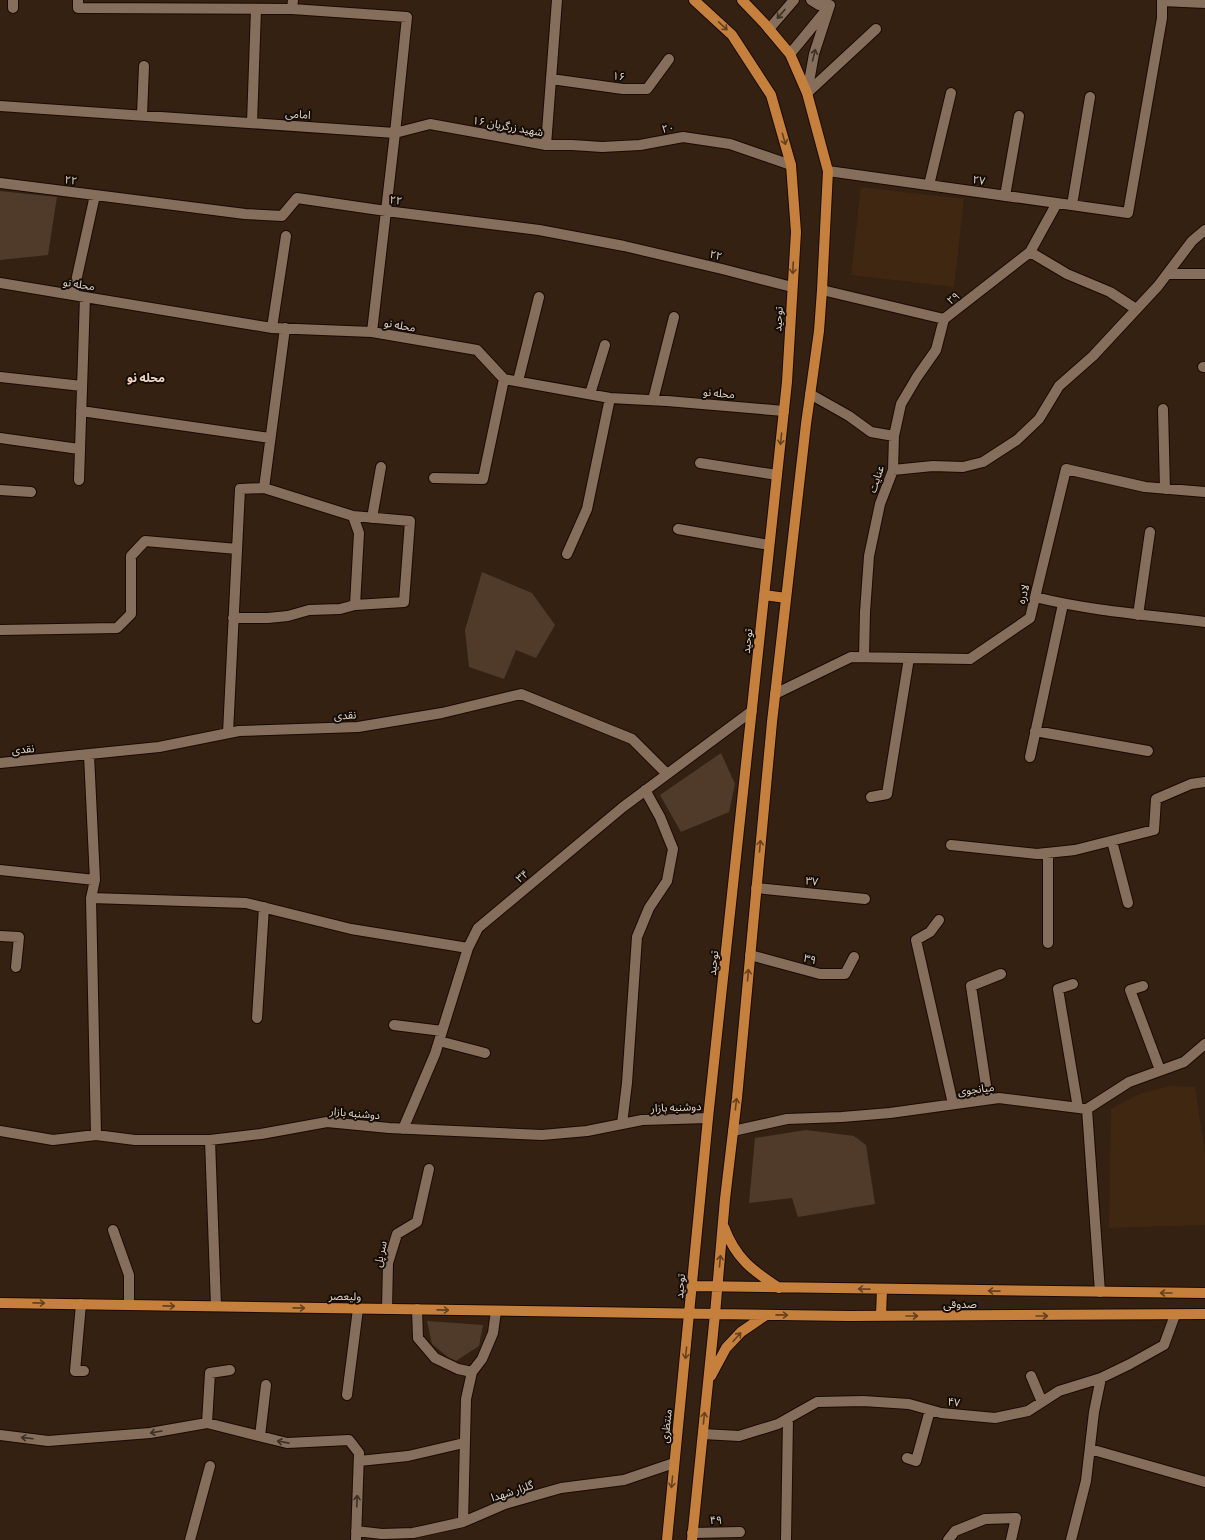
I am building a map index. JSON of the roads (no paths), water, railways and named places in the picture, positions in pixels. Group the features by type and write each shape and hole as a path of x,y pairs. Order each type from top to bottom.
{"main road":[{"name":"توحید","path":"690,1314 708,1118 787,382 796,232 791,165 771,95 732,36 694,0"},
{"path":"692,1536 718,1287 775,694 810,394 819,332 828,171 807,93 790,54 742,0"},
{"path":"764,595 786,598"},
{"path":"723,1225 730,1243 741,1259 759,1275 780,1288"},
{"name":"صدوقی","path":"692,1286 1205,1293"},
{"path":"881,1316 882,1289"},
{"name":"ولیعصر","path":"0,1303 715,1314"},
{"name":"منتظری","path":"667,1540 690,1314"},
{"name":"صدوقی","path":"715,1314 881,1316 1205,1314"},
{"path":"708,1381 726,1348 741,1332 766,1315"}],"street":[{"name":"۱۶ شهید زرگریان","path":"395,133 430,124 546,145 557,0"},
{"path":"769,29 794,0"},
{"path":"811,0 819,5 832,2"},
{"path":"1162,1 1205,3"},
{"name":"۲۷","path":"828,171 1128,213 1162,18 1162,1"},
{"path":"790,54 832,2"},
{"path":"807,93 814,54 832,2"},
{"path":"78,4 215,4 256,9 293,4 407,17 372,332"},
{"path":"252,123 256,9"},
{"path":"807,93 876,29"},
{"name":"۱۶","path":"551,79 623,89 647,89 669,58"},
{"path":"142,115 144,66"},
{"path":"929,185 951,93"},
{"path":"1072,205 1090,97"},
{"name":"امامی","path":"0,106 395,133"},
{"path":"1005,196 1019,116"},
{"name":"۲۰","path":"546,145 602,147 640,145 683,137 730,144 791,165"},
{"name":"۲۲","path":"0,183 245,214 282,216 297,198 386,211 539,230 624,246 792,287"},
{"path":"74,295 96,195"},
{"name":"۲۹","path":"822,290 944,320 1030,252 1057,203"},
{"path":"893,470 934,466 963,468 983,462 1017,440 1039,419 1058,386 1093,356 1158,286 1192,241 1205,230"},
{"path":"272,328 286,236"},
{"path":"1030,252 1067,274 1110,292 1136,309"},
{"path":"1167,274 1205,274"},
{"name":"محله نو","path":"0,283 272,328 372,332 477,350 504,379 610,398 653,400 784,411"},
{"path":"79,480 85,297"},
{"path":"518,381 539,297"},
{"path":"653,400 674,317"},
{"name":"عنایت","path":"864,657 865,612 870,556 880,504 893,470 894,436 901,404 917,377 936,350 944,320"},
{"path":"264,488 285,328"},
{"path":"590,394 605,345"},
{"path":"0,377 82,386"},
{"path":"434,478 483,480 504,379"},
{"path":"810,394 849,416 871,432 894,436"},
{"path":"567,554 586,509 610,398"},
{"path":"1163,409 1165,489"},
{"path":"81,411 270,438"},
{"path":"0,438 79,449"},
{"path":"700,463 777,475"},
{"path":"372,518 381,467"},
{"name":"لادره","path":"775,694 851,657 970,659 1030,618 1066,469 1145,487 1205,492"},
{"path":"228,733 233,618 240,489 264,488 353,516 410,521 404,602 355,605 340,609 309,610 288,616 233,618"},
{"path":"0,490 31,492"},
{"path":"353,516 359,533 355,605"},
{"path":"678,529 770,545"},
{"path":"1138,615 1150,532"},
{"path":"0,630 117,628 131,614 131,556 145,541 237,549"},
{"path":"1035,597 1063,604 1138,615 1205,622"},
{"path":"1030,757 1063,604"},
{"path":"871,797 887,794 908,658"},
{"name":"نقدی","path":"0,763 159,747 239,731 358,727 442,713 521,694 632,739 667,774"},
{"name":"۳۴","path":"403,1129 441,1036 468,948 478,928 623,807 752,711"},
{"path":"1035,731 1148,751"},
{"path":"89,754 95,880 92,898 96,1135"},
{"path":"951,845 1037,854 1075,850 1112,841 1154,830 1156,799 1191,784 1205,782"},
{"path":"622,1124 628,1076 638,938 649,908 666,881 673,849 660,817 645,790"},
{"path":"1112,841 1128,903"},
{"path":"1048,853 1048,943"},
{"path":"0,870 95,880"},
{"name":"۳۷","path":"756,888 865,899"},
{"path":"92,898 246,902 352,929 468,948"},
{"path":"258,1018 264,907"},
{"path":"939,920 930,932 916,940 953,1104"},
{"path":"0,936 20,937 16,967"},
{"name":"۳۹","path":"750,955 820,974 845,974 854,957"},
{"path":"988,1099 971,986 1002,974"},
{"path":"1073,984 1058,989 1083,1108 1100,1292"},
{"path":"1142,986 1130,990 1160,1070"},
{"path":"394,1025 441,1036 485,1053"},
{"path":"1083,1108 1129,1082 1184,1062 1205,1044"},
{"name":"میانجوی","path":"733,1131 787,1119 842,1117 890,1113 999,1098 1083,1108"},
{"name":"دوشنبه بازار","path":"0,1131 53,1140 96,1135 135,1140 210,1140 269,1133 327,1122 403,1129 542,1135 587,1131 642,1120 708,1118"},
{"path":"210,1140 216,1306"},
{"name":"سر پل","path":"387,1309 388,1263 397,1234 417,1222 429,1169"},
{"path":"113,1230 128,1275 129,1305"},
{"path":"81,1304 75,1371 84,1371"},
{"path":"347,1395 358,1308"},
{"path":"417,1309 418,1338 435,1358 458,1369 472,1372"},
{"path":"463,1522 466,1399 472,1372 482,1359 494,1333 496,1311"},
{"name":"۴۷","path":"703,1434 739,1436 778,1424 817,1402 871,1401 909,1404 941,1413 995,1418 1028,1411 1060,1391 1101,1378 1164,1345 1174,1315"},
{"path":"207,1423 210,1373 230,1370"},
{"path":"1031,1376 1042,1402"},
{"path":"1071,1540 1086,1481 1094,1412 1101,1378"},
{"path":"260,1436 266,1385"},
{"path":"907,1458 916,1461 930,1410"},
{"path":"786,1540 788,1419"},
{"path":"0,1435 48,1441 150,1433 207,1423 287,1443 349,1440 359,1453 356,1535"},
{"path":"358,1461 408,1456 464,1443"},
{"path":"1090,1449 1205,1482"},
{"name":"گلزار شهدا","path":"356,1535 414,1533 463,1522 505,1504 561,1488 624,1480 674,1464"},
{"path":"190,1540 210,1466"},
{"path":"948,1540 954,1531 985,1519 1016,1518 1011,1540"},
{"name":"۴۹","path":"692,1536 740,1532"}],"district":[{"name":"محله نو","path":"146,378"}]}
